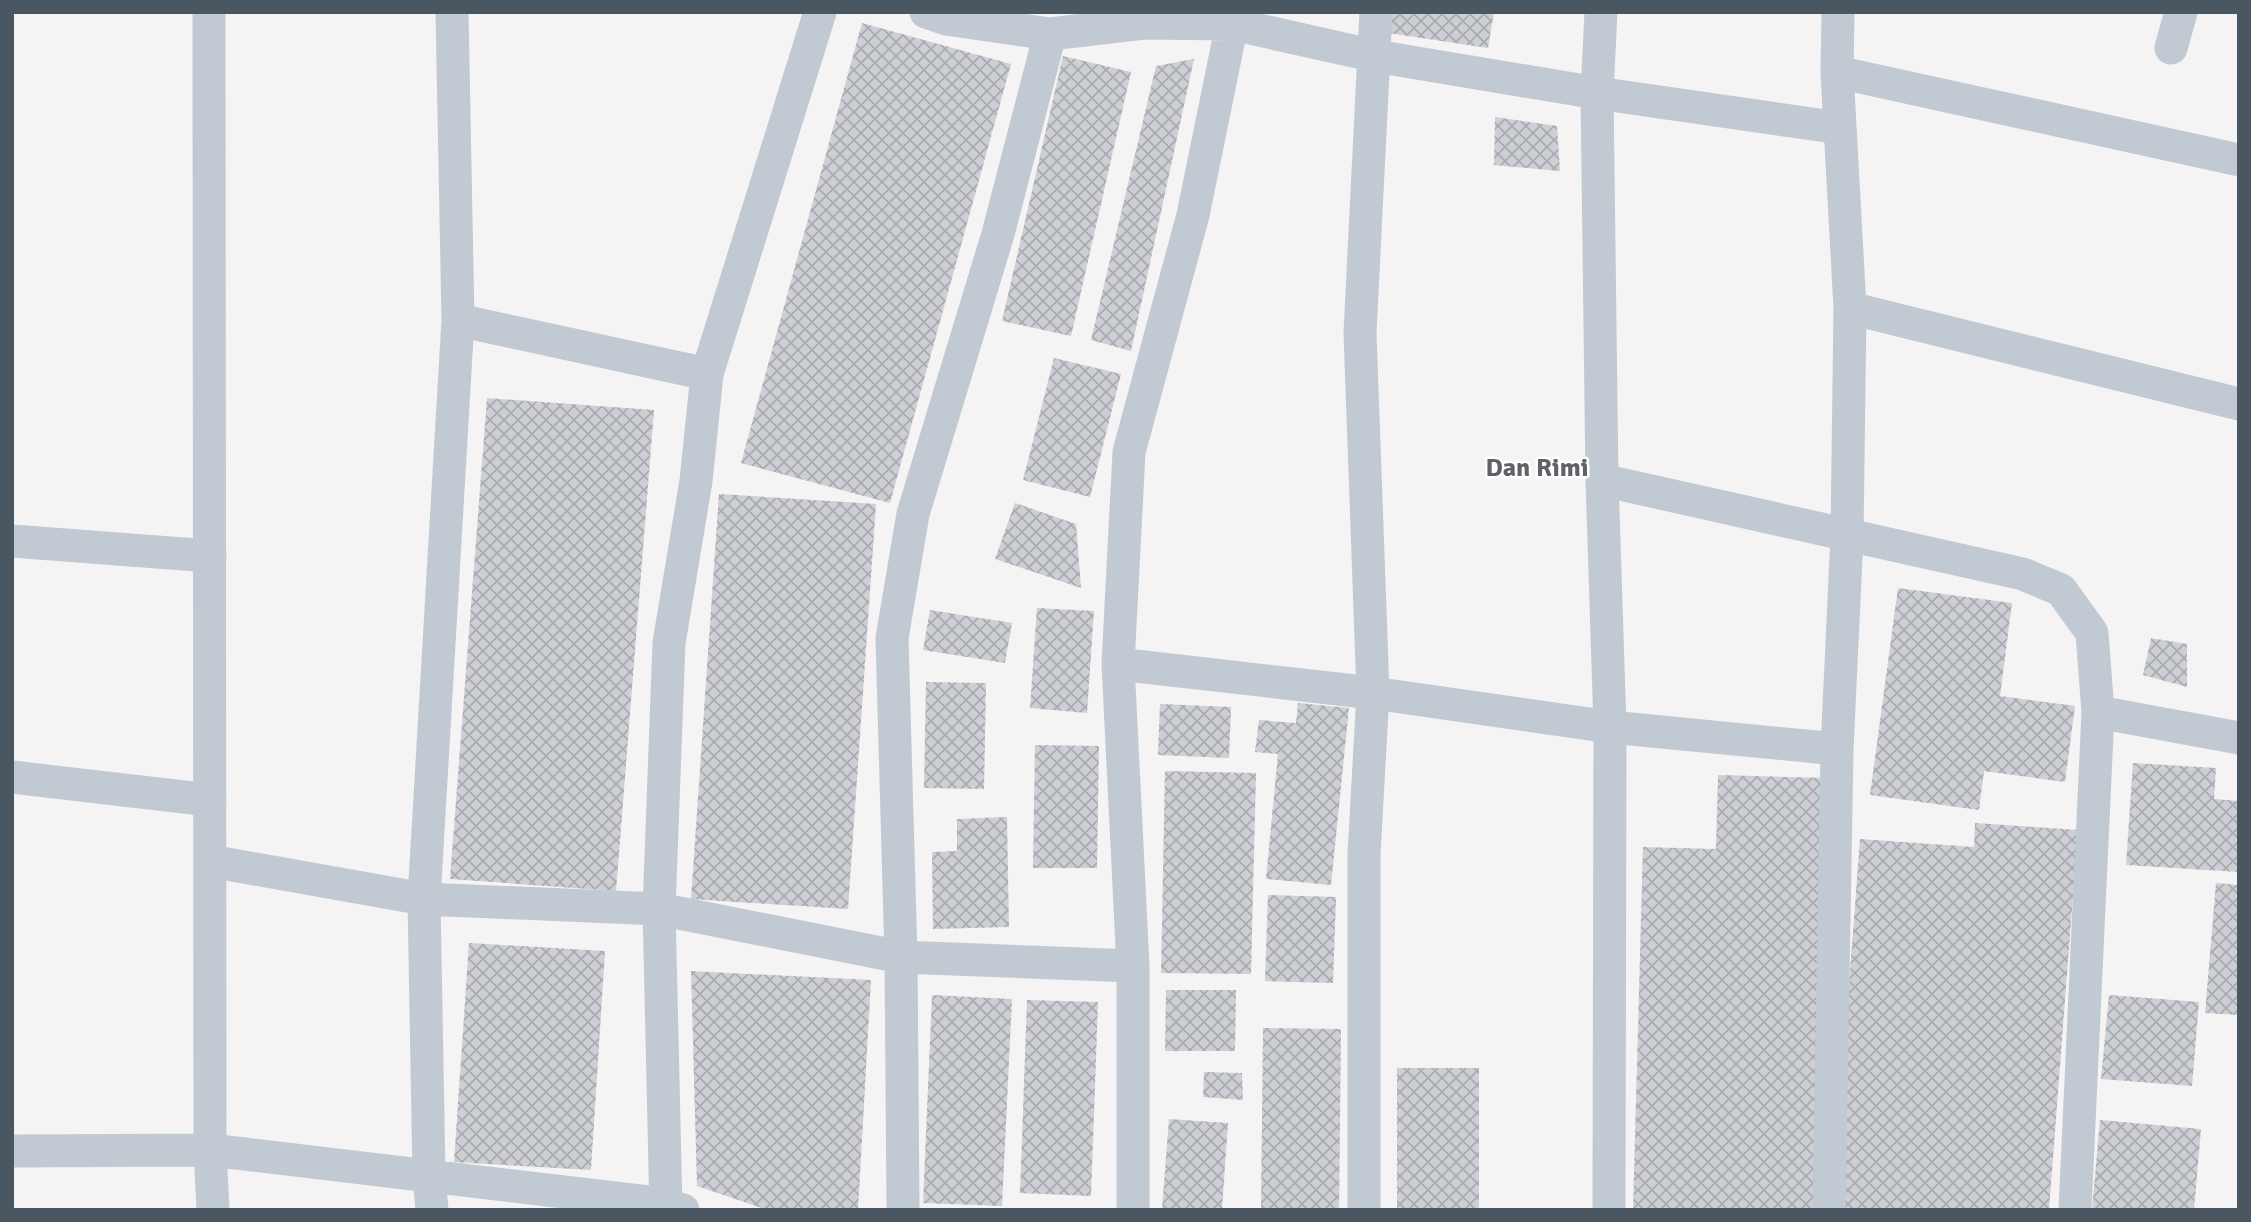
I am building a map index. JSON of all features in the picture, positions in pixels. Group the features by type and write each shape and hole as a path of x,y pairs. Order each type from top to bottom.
{"street":[{"path":"209,12 210,1150 214,1210"},
{"path":"432,1210 424,899 458,320 452,12"},
{"path":"12,1151 210,1150 429,1175 672,1208 659,909 669,643 696,481 707,374 820,12"},
{"path":"926,12 946,19 1050,34 1144,18 1232,24 1375,56 1597,93 1840,128"},
{"path":"1364,1210 1364,854 1373,693 1360,333 1376,12"},
{"path":"1601,12 1597,93 1602,480 1610,727 1609,1210"},
{"path":"1829,1210 1837,749 1847,536 1850,308 1837,72 1838,12"},
{"path":"2171,48 2182,12"},
{"path":"1133,1210 1133,966 1118,664 1129,452 1193,215 1232,24"},
{"path":"903,1210 901,957 892,638 913,514 998,234 1050,34"},
{"path":"1837,72 2239,160"},
{"path":"1850,308 2239,404"},
{"path":"458,320 707,374"},
{"path":"1602,480 2024,574 2061,590 2092,633 2098,712 2076,1210"},
{"path":"12,541 210,556"},
{"path":"1118,664 1373,693 1610,727 1837,749"},
{"path":"2098,712 2239,738"},
{"path":"12,778 210,800"},
{"path":"210,861 424,899 659,909 901,957 1133,966"}],"building":[{"path":"1391,12 1494,12 1488,48 1388,33"},
{"path":"862,23 1011,64 890,503 741,463"},
{"path":"1063,56 1131,72 1071,336 1002,321"},
{"path":"1194,59 1131,351 1091,340 1156,66"},
{"path":"1495,117 1557,126 1560,171 1494,165"},
{"path":"1054,358 1121,374 1090,497 1023,480"},
{"path":"487,398 654,410 616,891 450,879"},
{"path":"719,494 876,504 848,909 691,899"},
{"path":"1015,503 1076,524 1081,588 995,559"},
{"path":"1898,588 2012,603 2000,696 2075,706 2065,782 1984,771 1979,810 1870,795"},
{"path":"1037,608 1094,611 1087,713 1030,708"},
{"path":"930,610 1012,623 1005,663 923,650"},
{"path":"2151,638 2187,644 2187,687 2143,675"},
{"path":"926,682 986,683 984,789 924,788"},
{"path":"1298,703 1349,708 1331,885 1266,879 1278,754 1255,752 1259,720 1296,723"},
{"path":"1160,704 1231,707 1229,758 1158,755"},
{"path":"1035,745 1099,746 1097,868 1033,868"},
{"path":"2133,763 2216,768 2214,799 2239,801 2239,872 2126,865"},
{"path":"1165,771 1256,773 1251,974 1161,973"},
{"path":"1718,775 1827,778 1815,1210 1633,1210 1643,847 1716,849"},
{"path":"1007,817 1009,927 933,929 932,852 957,851 957,819"},
{"path":"1975,823 2078,830 2049,1210 1832,1210 1860,839 1974,847"},
{"path":"2216,883 2239,885 2239,1015 2205,1013"},
{"path":"1268,895 1336,897 1333,983 1265,981"},
{"path":"469,943 605,951 591,1170 454,1162"},
{"path":"691,971 871,980 858,1210 768,1210 697,1186"},
{"path":"1166,990 1236,990 1235,1051 1165,1051"},
{"path":"932,995 1012,999 1002,1206 923,1203"},
{"path":"2109,995 2199,1002 2192,1086 2101,1079"},
{"path":"1027,1000 1098,1002 1091,1196 1020,1193"},
{"path":"1263,1028 1341,1029 1339,1210 1261,1210"},
{"path":"1397,1068 1479,1068 1479,1210 1397,1210"},
{"path":"1204,1072 1242,1073 1243,1100 1203,1097"},
{"path":"1169,1119 1228,1123 1222,1210 1162,1210"},
{"path":"2100,1120 2201,1129 2194,1210 2092,1210"}],"district":[{"name":"Dan Rimi","path":"1537,467"}]}
